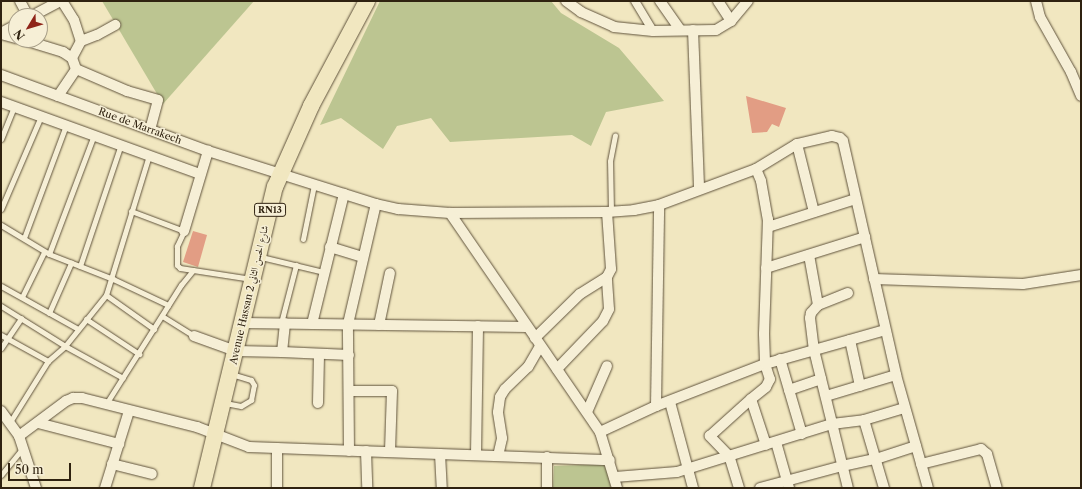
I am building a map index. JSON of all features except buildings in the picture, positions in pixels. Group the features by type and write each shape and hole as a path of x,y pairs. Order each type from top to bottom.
{"main road":[{"name":"Avenue Hassan 2 شارع الحسن الثاني","path":"202,488 224,403 275,187 311,106 367,1"}],"street":[{"path":"47,8 61,1 74,20 81,42"},
{"path":"566,1 581,12 614,27 652,31 716,30 731,21 748,1"},
{"path":"635,1 652,31"},
{"path":"660,1 680,30"},
{"path":"718,1 731,21"},
{"path":"1036,1 1040,17 1071,72 1081,96"},
{"path":"72,58 81,42 114,25"},
{"path":"693,30 699,189"},
{"path":"48,45 72,58 76,70 127,91 158,100 150,130"},
{"path":"58,96 76,70"},
{"name":"Rue de Marrakech","path":"1,75 208,151 376,204 398,209 450,213 634,210 659,205 756,169 797,144 828,136 840,138 843,141 856,199"},
{"path":"1,102 121,144 200,174"},
{"path":"797,144 814,212"},
{"path":"184,231 208,151"},
{"path":"739,488 729,456 710,436 766,387 769,381 764,334 768,227 767,204 756,169"},
{"path":"312,324 344,194"},
{"path":"768,227 856,199 904,408 927,488"},
{"path":"349,451 348,324 376,204"},
{"path":"656,406 659,205"},
{"path":"557,370 603,321 609,309 608,277 611,269 609,211"},
{"path":"450,213 600,432 610,460 617,488"},
{"path":"766,268 865,237"},
{"path":"330,247 364,257"},
{"path":"809,254 818,305"},
{"path":"379,325 390,273"},
{"path":"874,279 1023,284 1081,275"},
{"path":"498,456 502,438 498,412 500,397 505,389 528,367 538,342 580,294 608,277"},
{"path":"848,293 818,305 811,313 810,318 814,350 848,488"},
{"path":"243,323 527,327"},
{"path":"282,352 283,323"},
{"path":"476,455 478,326"},
{"path":"600,432 656,406 670,402 766,364 885,330"},
{"path":"194,336 236,351 349,355"},
{"path":"850,340 860,386"},
{"path":"318,403 319,354"},
{"path":"780,359 802,434"},
{"path":"587,412 607,366"},
{"path":"826,396 896,374"},
{"path":"789,390 821,379"},
{"path":"349,391 392,391 390,452"},
{"path":"19,436 66,401 73,398 106,404 129,411 198,427 249,447 610,460"},
{"path":"751,399 788,484"},
{"path":"670,402 693,488"},
{"path":"614,477 677,472 832,424 864,420 904,408"},
{"path":"1,411 19,436 36,488"},
{"path":"105,488 129,411"},
{"path":"864,420 884,488"},
{"path":"38,423 119,444"},
{"path":"760,488 788,484 842,466 876,459 916,446"},
{"path":"277,448 277,488"},
{"path":"921,464 981,448 987,454 997,488"},
{"path":"366,451 366,488"},
{"path":"440,454 442,488"},
{"path":"547,458 547,488"},
{"path":"112,464 152,474"}],"lane":[{"path":"1,139 14,107"},
{"path":"1,209 41,116"},
{"path":"24,238 66,125"},
{"path":"22,297 46,253 94,135"},
{"path":"609,211 610,161 615,135"},
{"path":"80,266 121,144"},
{"path":"10,422 48,361 65,346 106,295 113,279 114,266 150,155"},
{"path":"303,239 314,185"},
{"path":"131,211 184,231 177,246 177,265 180,268 253,279"},
{"path":"1,225 46,253 113,279 168,305"},
{"path":"259,256 324,272"},
{"path":"49,312 71,263"},
{"path":"283,323 296,265"},
{"path":"106,404 139,354 168,305 193,270"},
{"path":"1,286 49,312 78,330"},
{"path":"106,295 154,329"},
{"path":"1,306 65,346 123,378"},
{"path":"162,316 194,336"},
{"path":"1,348 21,318"},
{"path":"86,319 139,354"},
{"path":"1,335 48,361"},
{"path":"224,403 241,406 251,400 254,385 251,380 231,374"},
{"path":"1,475 23,448"}],"green space":[{"path":"102,1 254,1 163,104"},
{"path":"380,1 551,1 561,13 619,48 664,101 606,112 591,146 572,135 450,142 431,118 397,126 383,149 341,118 320,125"},
{"path":"606,464 611,488 553,488 554,466"}]}
